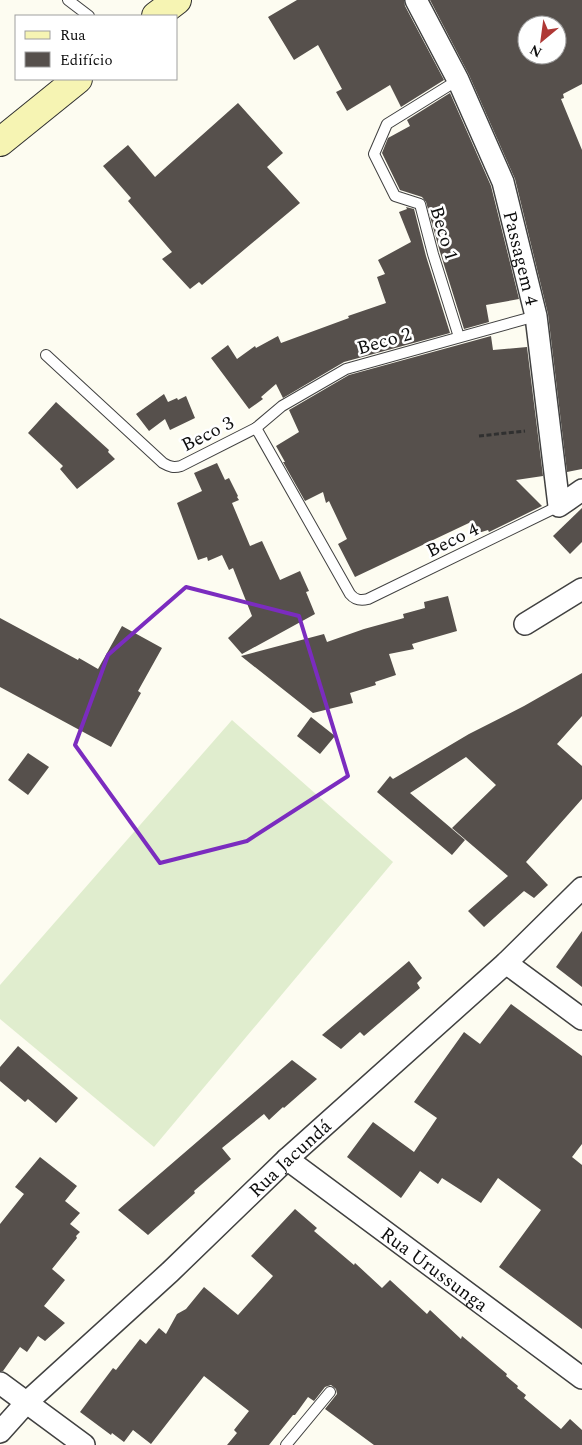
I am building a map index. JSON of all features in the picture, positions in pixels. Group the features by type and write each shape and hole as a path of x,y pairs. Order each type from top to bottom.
{"main road":[{"path":"157,15 177,0"},
{"path":"0,142 77,80"}],"street":[{"name":"Passagem 4","path":"416,0 458,80 503,182 536,316 559,506"},
{"path":"559,506 582,490"},
{"path":"526,624 582,589"},
{"name":"Rua Jacundá","path":"0,1432 26,1402 170,1272 287,1159 506,963 582,888"},
{"path":"506,963 582,1019"},
{"name":"Rua Urussunga","path":"287,1159 582,1378"},
{"path":"0,1383 84,1445"}],"lane":[{"path":"68,0 88,15"},
{"name":"Beco 1","path":"458,80 388,124 374,154 395,196 420,204 433,254 459,337"},
{"name":"Beco 2","path":"256,428 282,406 346,369 536,316"},
{"name":"Beco 3","path":"46,355 163,463 169,466 181,466 256,428 350,594 359,600"},
{"name":"Beco 4","path":"359,600 368,598 559,506"},
{"path":"286,1445 330,1392"}],"path":[{"path":"479,436 549,428"}],"highlighted area":[{"path":"186,587 299,616 348,776 247,841 160,863 75,745 108,655"}],"green space":[{"path":"232,720 393,862 154,1147 0,1019 0,985"}],"building":[{"path":"297,0 404,0 405,6 444,80 401,107 390,85 347,111 336,92 342,89 318,45 294,60 268,17"},
{"path":"430,0 582,0 582,84 563,94 564,98 561,99 582,150 582,469 567,472 548,314 515,179 469,75"},
{"path":"450,93 491,186 519,299 486,305 489,322 464,329 426,202 422,197 400,190 382,153 388,138 410,126 407,120"},
{"path":"238,103 283,153 267,167 300,203 202,285 199,282 190,289 162,259 172,252 128,201 131,198 103,166 128,145 155,177"},
{"path":"406,207 414,209 426,256 450,333 344,362 283,398 276,384 261,397 263,399 249,409 211,358 228,345 237,359 255,346 256,348 278,336 281,343 386,303 377,277 385,274 378,260 411,242 399,212 407,209"},
{"path":"491,336 493,350 527,347 543,476 516,480 542,506 489,532 488,530 475,534 471,522 355,577 338,544 347,539 329,501 326,503 323,492 305,501 276,446 299,432 289,410 349,375"},
{"path":"164,394 168,402 186,396 195,418 170,430 165,419 149,431 136,414"},
{"path":"56,402 109,450 108,452 115,459 77,489 60,469 63,466 28,433"},
{"path":"217,463 225,480 229,478 238,496 239,500 232,503 250,546 262,541 280,580 300,571 309,591 306,592 315,614 242,654 228,638 252,616 233,568 229,570 222,555 208,561 207,557 198,560 177,503 202,491 194,473"},
{"path":"582,508 582,542 570,554 553,536"},
{"path":"448,596 457,631 412,644 414,649 389,654 396,675 375,682 376,685 350,693 353,703 313,713 241,656 324,634 327,642 404,618 403,614 425,608 424,602"},
{"path":"0,618 98,669 122,626 162,648 138,691 141,693 111,747 0,687"},
{"path":"582,673 582,716 557,744 582,766 582,799 526,862 548,885 534,898 524,891 484,927 468,911 508,876 452,828 496,785 466,757 410,793 465,840 452,855 377,792 390,776 393,779 469,734"},
{"path":"311,717 335,736 320,754 297,736"},
{"path":"28,753 49,767 28,795 8,780"},
{"path":"582,931 582,987 556,967"},
{"path":"409,961 422,978 417,983 420,988 364,1036 360,1032 341,1049 322,1035"},
{"path":"511,1004 582,1056 582,1144 572,1157 582,1165 582,1329 499,1267 541,1210 498,1178 481,1203 442,1178 438,1184 420,1171 401,1198 347,1157 373,1122 414,1152 437,1118 414,1102 464,1032 480,1044"},
{"path":"18,1046 78,1098 56,1123 28,1099 25,1102 0,1081 0,1067"},
{"path":"292,1060 317,1079 269,1120 264,1114 222,1148 231,1159 148,1235 118,1210"},
{"path":"40,1157 77,1186 65,1201 80,1213 70,1224 80,1232 52,1269 65,1280 44,1306 65,1323 45,1341 38,1336 27,1352 20,1347 3,1371 0,1371 0,1224 24,1194 15,1187"},
{"path":"295,1209 317,1228 314,1231 354,1265 355,1263 382,1288 390,1280 427,1314 430,1310 461,1339 462,1336 507,1374 506,1376 526,1395 524,1398 561,1429 570,1419 582,1430 582,1445 374,1445 325,1409 337,1394 336,1389 331,1385 325,1387 314,1401 308,1397 269,1445 227,1445 237,1433 234,1430 249,1411 204,1376 151,1444 133,1430 124,1442 112,1433 111,1435 80,1412 113,1368 116,1370 140,1339 146,1344 159,1328 166,1334 177,1314 186,1309 204,1287 238,1315 273,1276 251,1256"}]}
